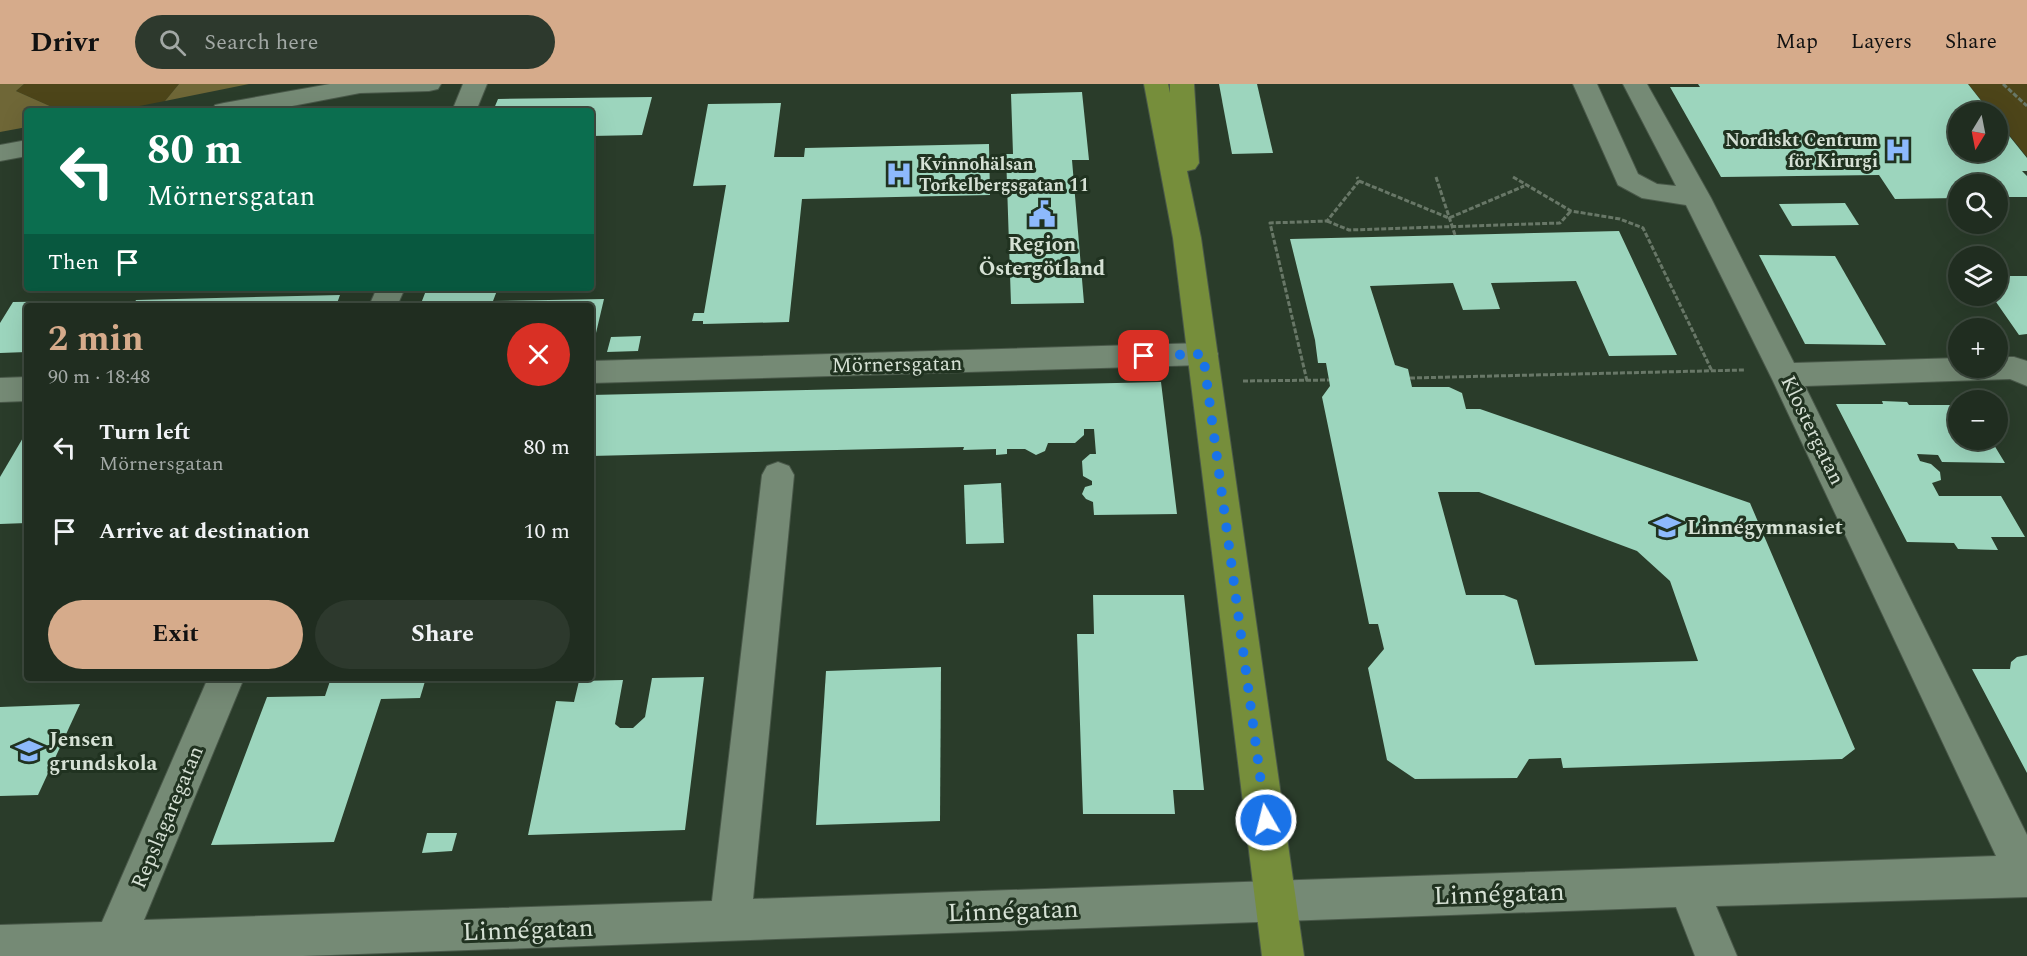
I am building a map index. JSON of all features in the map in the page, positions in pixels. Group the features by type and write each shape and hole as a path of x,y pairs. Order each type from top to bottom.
{"main road":[{"path":"1156,84 1187,238 1283,956"},
{"path":"1182,84 1185,108 1187,238"}],"street":[{"path":"240,108 360,86 429,84"},
{"path":"465,108 475,84"},
{"path":"1585,84 1627,179 1651,192 1698,198"},
{"name":"Klostergatan","path":"1635,84 1698,198 1782,366 2027,876"},
{"path":"0,153 24,149"},
{"path":"1782,366 1948,356"},
{"path":"1782,366 2013,368 2027,375"},
{"name":"Mörnersgatan","path":"594,372 1205,368"},
{"path":"0,390 24,389"},
{"path":"730,922 778,475"},
{"name":"Repslagaregatan","path":"110,950 225,681"},
{"name":"Linnégatan","path":"0,946 110,950 1277,900 2027,876"},
{"path":"1688,886 1716,956"}],"path":[{"path":"2003,84 2027,106"},
{"path":"1436,177 1455,235"},
{"path":"1513,177 1524,186 1571,211 1620,219 1643,228 1712,370"},
{"path":"1327,221 1358,179 1449,218 1524,186"},
{"path":"1307,381 1270,223 1327,221 1349,230 1453,228 1560,223 1571,211"},
{"path":"1410,378 1782,366"},
{"path":"1205,368 1307,381 1329,380"}],"shaded area":[{"path":"0,84 24,84 16,91 54,108 24,108 24,128 0,132"},
{"path":"24,84 179,84 165,101 129,108 54,108 16,91"},
{"path":"179,84 249,84 165,101"},
{"path":"1968,84 2027,84 2027,157 2008,133 2008,102 1983,102"}],"building":[{"path":"1219,84 1257,84 1273,153 1232,154"},
{"path":"1698,84 1968,84 1982,102 1948,102 1948,162 2008,162 2008,134 2027,158 2027,171 2022,171 2027,176 2027,197 2008,197 2008,174 1948,174 1948,198 1895,199 1879,175 1721,177 1670,87 1700,87"},
{"name":"Region Östergötland","path":"1082,92 1089,160 1072,160 1084,303 1011,304 1006,154 1013,154 1011,94"},
{"path":"652,97 642,135 594,136 594,108 494,108 498,99"},
{"path":"781,103 774,157 804,157 805,148 989,144 990,195 802,199 789,322 703,324 703,321 692,321 694,313 704,313 726,185 693,186 708,104"},
{"path":"1845,203 1859,225 1792,226 1779,204"},
{"name":"Linnégymnasiet","path":"1619,231 1677,355 1609,356 1576,281 1491,283 1500,309 1463,310 1453,283 1370,286 1395,365 1408,369 1412,387 1449,387 1462,393 1466,409 1480,409 1750,503 1855,749 1842,759 1563,768 1561,758 1529,759 1517,778 1415,779 1387,760 1368,668 1384,649 1378,624 1369,624 1322,397 1330,386 1326,363 1318,363 1315,340 1290,239","holes":["1438,492 1479,492 1637,551 1670,581 1698,661 1535,665 1517,600 1504,595 1466,595"]},
{"path":"1759,255 1835,256 1886,345 1805,344"},
{"path":"2008,276 2027,276 2027,334 2019,335 1999,306 2008,306"},
{"path":"426,291 497,291 493,301 604,299 594,342 594,303 421,303"},
{"path":"340,295 337,303 134,303 136,300"},
{"path":"87,301 86,303 24,303 24,352 0,353 0,323 13,302"},
{"path":"641,336 638,351 607,352 611,337"},
{"path":"1161,382 1177,514 1094,515 1093,502 1082,494 1085,487 1092,485 1092,481 1083,476 1082,461 1090,454 1096,454 1094,429 1084,429 1084,435 1075,443 1048,443 1045,451 1036,455 1025,449 1007,449 1007,454 996,455 996,449 963,450 964,447 594,456 594,395"},
{"path":"1882,401 1907,402 1909,405 1948,405 1948,450 1997,450 2005,463 1942,462 1938,455 1917,454 1920,461 1931,464 1940,472 1941,480 1932,483 1939,496 2001,496 2025,537 1991,537 1998,550 1958,549 1954,543 1907,542 1836,404 1883,404"},
{"path":"24,436 24,523 0,524 0,477"},
{"path":"1001,483 1004,543 966,544 964,485"},
{"path":"1093,595 1184,595 1204,790 1173,790 1175,814 1083,814 1077,634 1094,634"},
{"path":"2027,655 2027,773 1972,669 2010,669 2011,662 2017,657"},
{"path":"941,667 940,821 816,825 826,671"},
{"path":"704,677 685,830 528,835 556,701 574,702 579,681 623,680 615,724 620,728 633,728 645,717 652,678"},
{"path":"330,681 425,681 420,698 381,699 334,842 211,845 267,697 325,696"},
{"name":"Jensen grundskola","path":"80,704 38,795 0,796 0,707"},
{"path":"427,833 457,833 452,851 422,853"}],"place":[{"name":"Nordiskt Centrum för Kirurgi","path":"1898,150"},
{"name":"Kvinnohälsan Torkelbergsgatan 11","path":"899,174"},
{"name":"Region Östergötland","path":"1042,214"},
{"name":"Linnégymnasiet","path":"1667,527"},
{"name":"Jensen grundskola","path":"29,751"}],"route":[{"path":"1144,356 1203,354 1266,820"}]}
